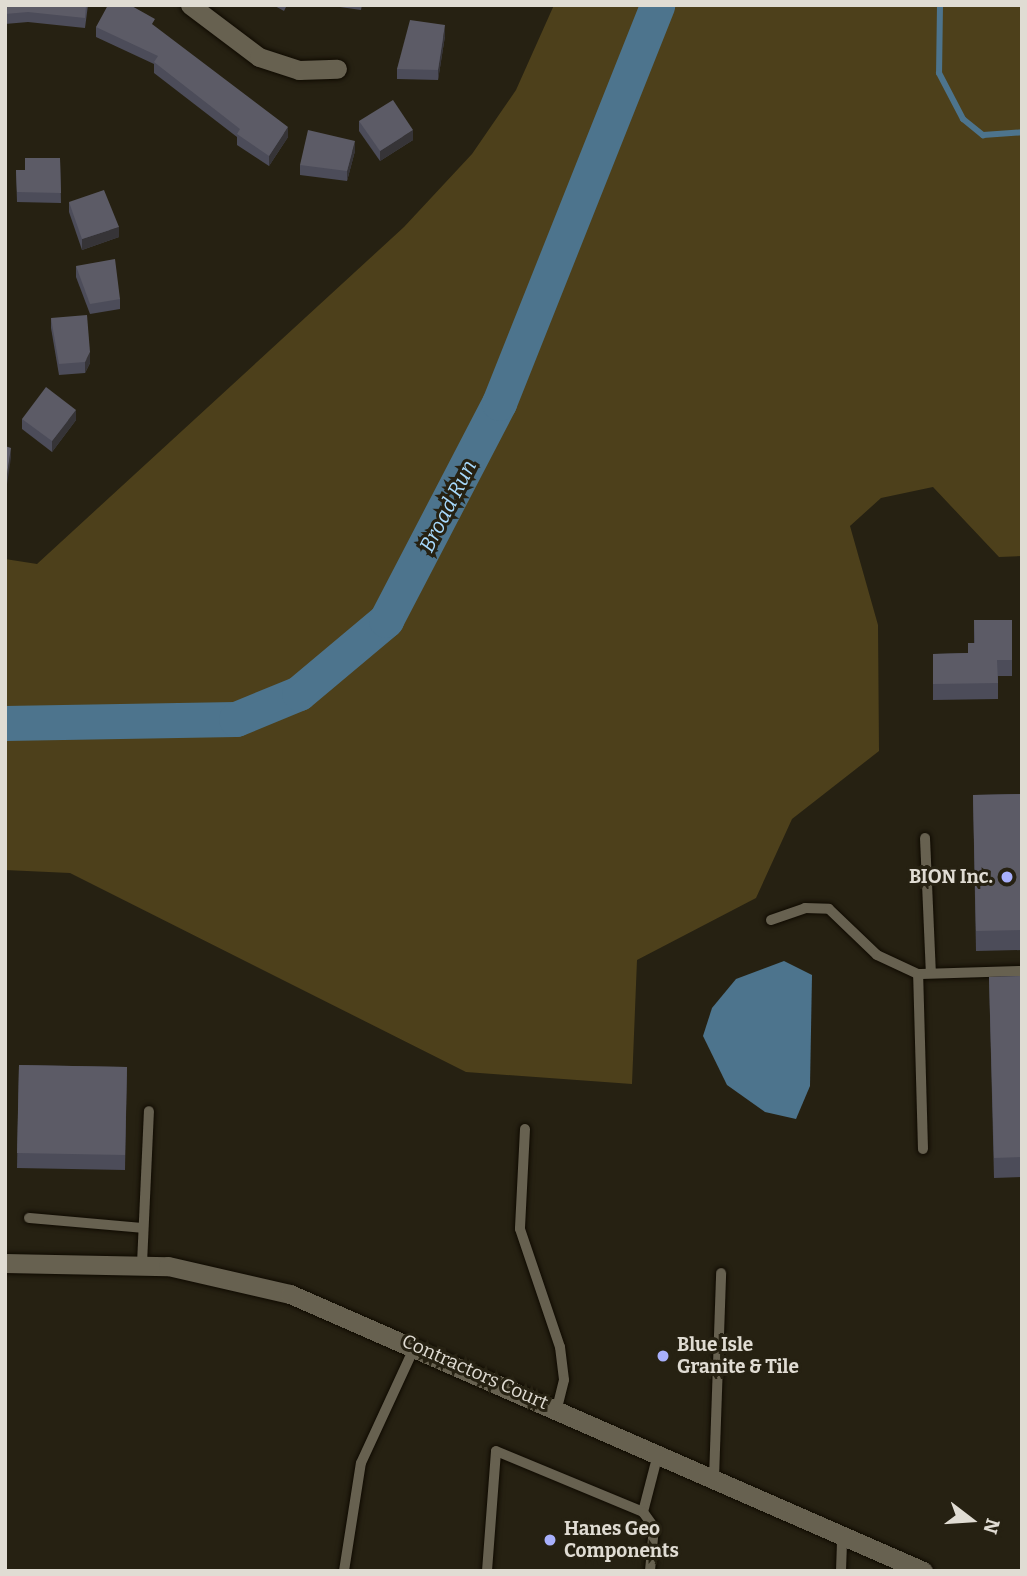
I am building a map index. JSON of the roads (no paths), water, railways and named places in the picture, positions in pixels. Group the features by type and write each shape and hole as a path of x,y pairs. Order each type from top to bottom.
{"street":[{"path":"190,5 259,57 299,70 337,69"},
{"name":"Contractors Court","path":"5,1263 142,1264 290,1294 415,1345 923,1571"}],"lane":[{"path":"925,838 931,973"},
{"path":"771,920 805,908 829,909 884,960 918,974 1022,971"},
{"path":"918,974 923,1149"},
{"path":"142,1264 149,1111"},
{"path":"525,1129 520,1229 563,1364 557,1409"},
{"path":"29,1218 144,1228"},
{"path":"714,1478 721,1273"},
{"path":"344,1571 361,1463 415,1345"},
{"path":"487,1571 496,1451 643,1512 653,1527 650,1571"},
{"path":"643,1512 658,1453"},
{"path":"841,1571 842,1535"}],"water":[{"path":"784,961 812,975 810,1086 796,1119 765,1112 727,1085 703,1036 712,1008 736,979"}],"waterway":[{"name":"Broad Run","path":"5,723 236,719 299,693 386,620 499,403 657,5"},
{"path":"940,5 939,73 963,119 983,135 1022,132"}],"place":[{"name":"BION Inc.","path":"1007,877"},
{"name":"Blue Isle Granite & Tile","path":"663,1356"},
{"name":"Hanes Geo Components","path":"550,1540"}]}
